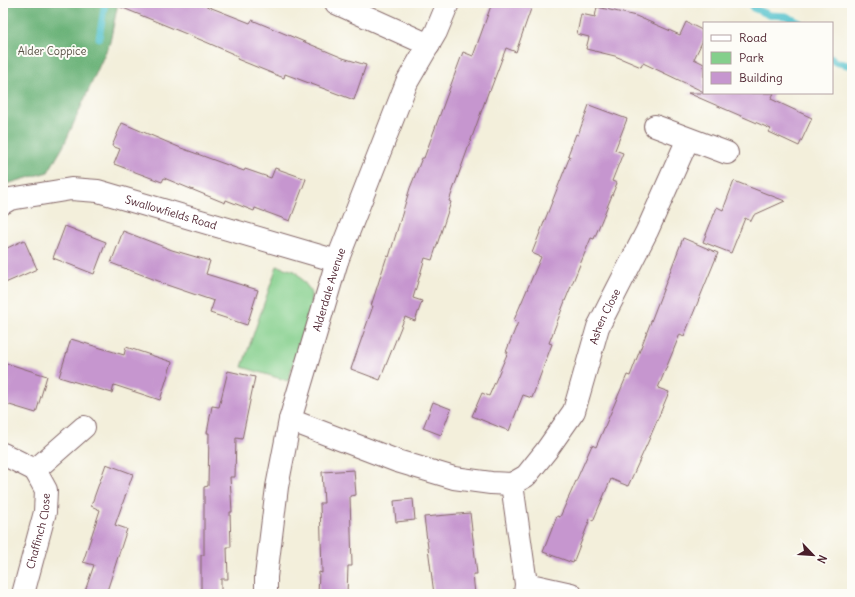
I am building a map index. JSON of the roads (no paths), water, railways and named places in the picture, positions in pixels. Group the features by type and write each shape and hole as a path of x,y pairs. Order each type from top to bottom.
{"street":[{"path":"336,3 373,18 429,45"},
{"name":"Alderdale Avenue","path":"266,594 266,576 277,487 290,420 338,261 407,82 429,45 448,3"},
{"path":"655,126 727,153"},
{"name":"Ashen Close","path":"512,484 526,476 546,451 574,411 598,327 647,231 688,139"},
{"name":"Swallowfields Road","path":"3,203 10,199 71,188 98,191 338,261"},
{"path":"290,420 397,461 454,478 491,484 512,484 525,589 571,594"},
{"path":"3,454 35,470 84,427"},
{"name":"Chaffinch Close","path":"24,594 45,512 46,490 35,470"}],"waterway":[{"path":"99,38 105,3"},
{"path":"753,3 753,8 770,15 786,16 798,22"},
{"path":"833,59 835,62 852,66"}],"park label":[{"name":"Alder Coppice","path":"52,51"}]}
